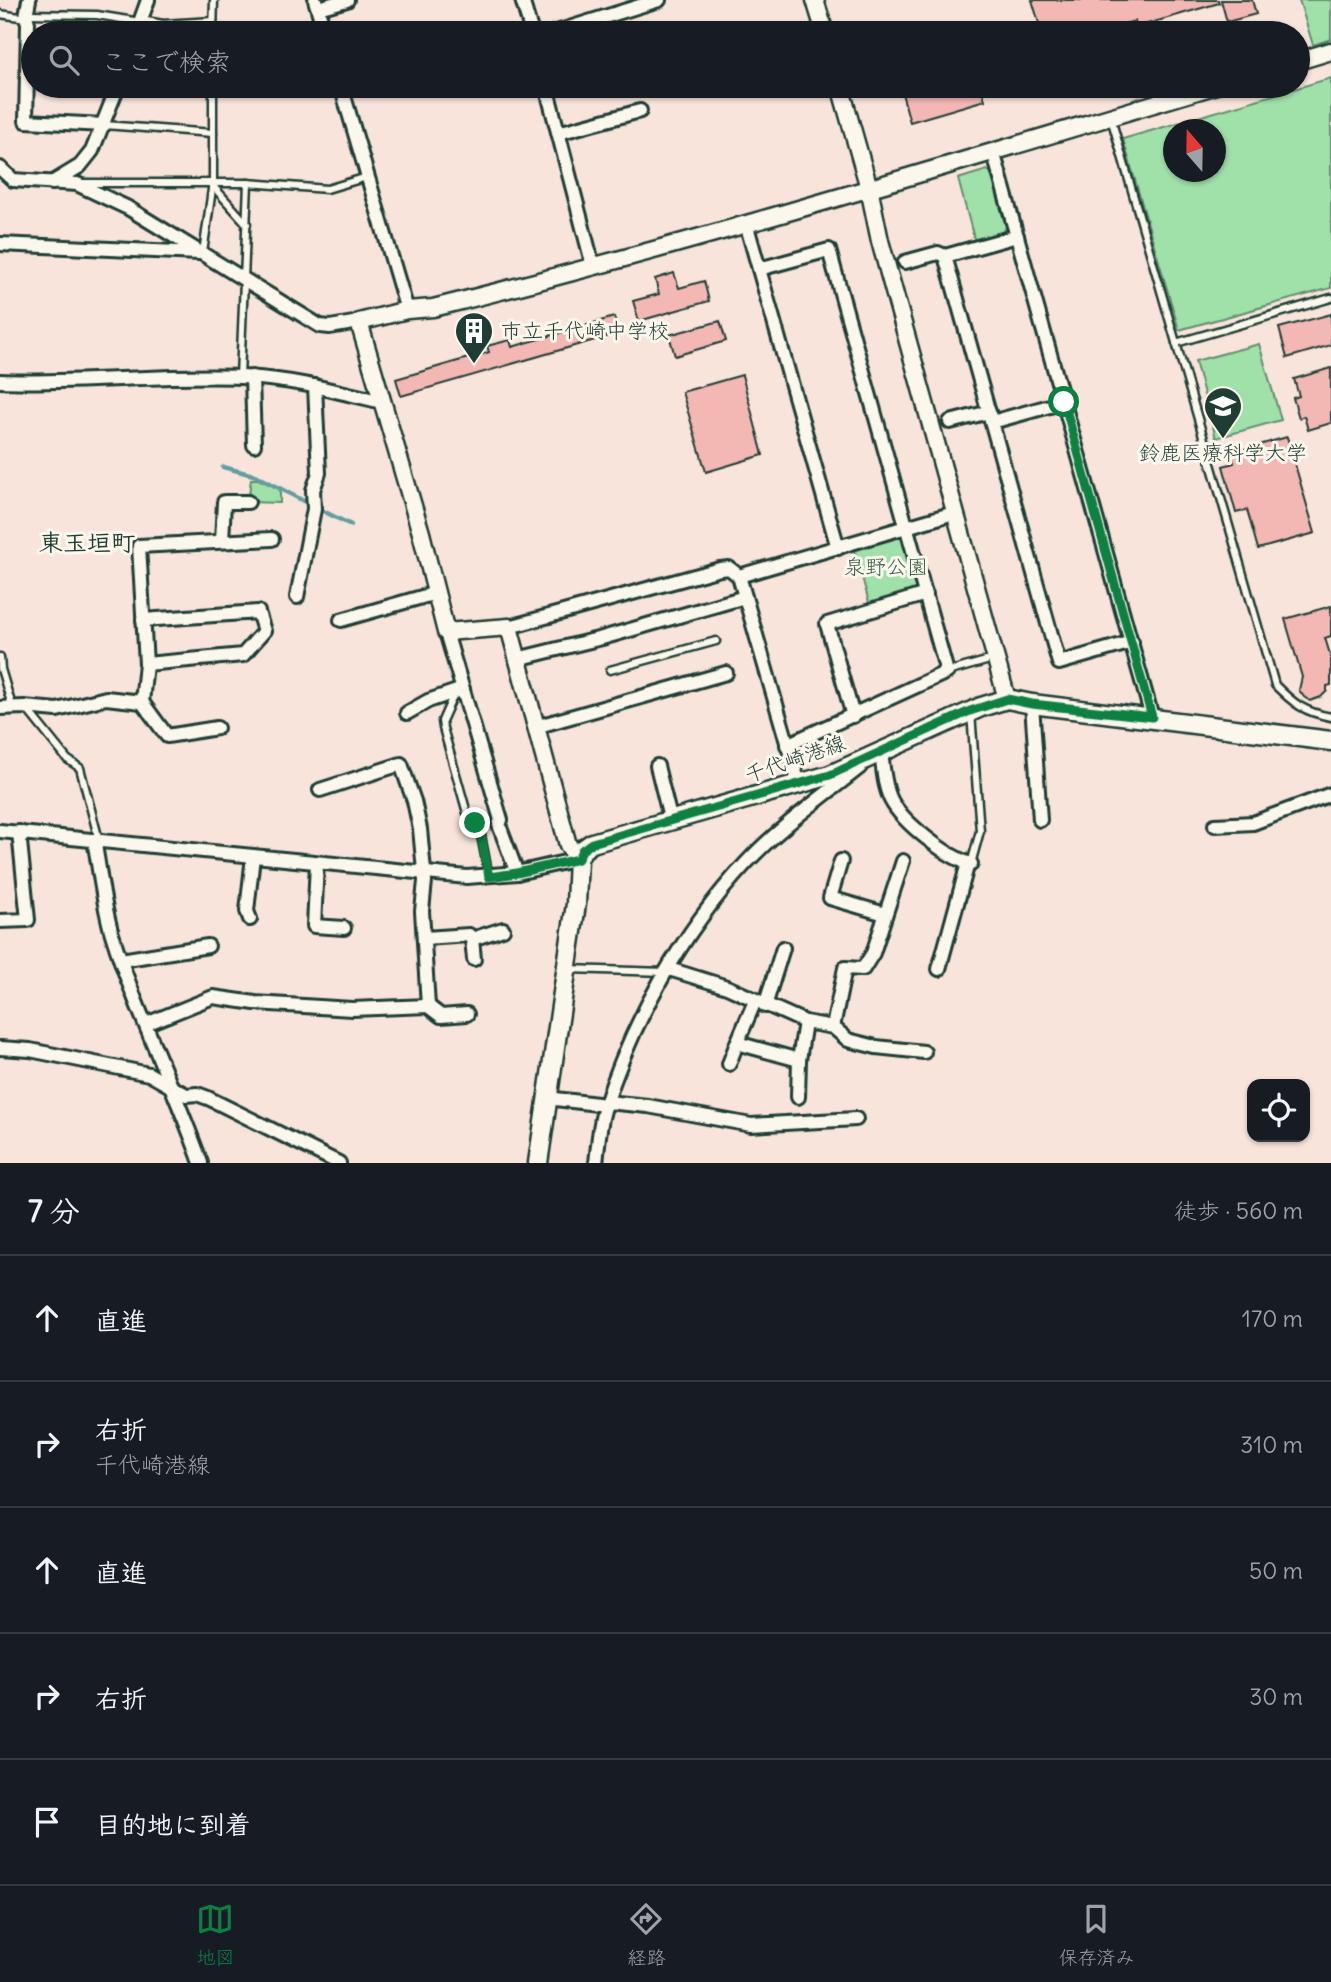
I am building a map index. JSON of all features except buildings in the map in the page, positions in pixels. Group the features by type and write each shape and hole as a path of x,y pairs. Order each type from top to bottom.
{"main road":[{"name":"千代崎港線","path":"578,859 582,850 592,843 830,775 970,711 1007,699 1331,741"},
{"path":"538,1163 576,904 578,859"}],"street":[{"path":"28,21 29,0"},
{"path":"140,21 148,0"},
{"path":"322,21 317,4 346,0"},
{"path":"522,0 528,21"},
{"path":"592,21 659,0"},
{"path":"815,0 821,21"},
{"path":"1310,57 1331,51"},
{"path":"26,98 26,121 104,125"},
{"path":"51,184 80,166 92,151 114,98"},
{"path":"347,98 367,177 407,310"},
{"path":"549,98 593,266"},
{"path":"843,98 954,513 1007,699"},
{"path":"0,169 13,180 77,184 128,208 320,326 330,327 407,310 433,308 593,266 1173,98"},
{"path":"558,133 640,111"},
{"path":"993,151 1152,717"},
{"path":"746,223 838,548"},
{"path":"905,262 938,253 945,256 1017,236"},
{"path":"0,244 202,253"},
{"path":"759,269 829,250 947,672 787,745"},
{"path":"945,256 1059,663 1132,642"},
{"path":"359,322 421,533 459,691 501,820 499,825 517,873"},
{"path":"0,382 246,377 315,386 382,402"},
{"path":"246,377 254,445"},
{"path":"297,597 314,509 313,489 319,473 315,386"},
{"path":"950,422 1064,402"},
{"path":"222,541 224,502 248,502"},
{"path":"739,576 954,513"},
{"path":"217,728 167,736 142,702 146,664 139,546 272,539"},
{"path":"446,632 509,627 729,568 739,576 799,784"},
{"path":"341,620 436,593"},
{"path":"853,716 827,624 926,594"},
{"path":"517,659 745,597"},
{"path":"143,620 258,612 264,631 243,655 146,664"},
{"path":"0,831 317,863 489,877 578,859 568,845 509,627"},
{"path":"535,727 726,673"},
{"path":"407,713 459,691"},
{"path":"12,707 57,710 106,698 142,702"},
{"path":"1032,704 1040,820"},
{"path":"596,1163 607,1103 628,1046 696,925 746,863 783,829 878,753 887,791 898,810 930,842 956,859 970,863 939,969"},
{"path":"320,790 401,765 414,801 420,829 428,1006"},
{"path":"657,766 671,822"},
{"path":"1214,825 1253,823 1331,794"},
{"path":"0,921 28,920 19,832"},
{"path":"97,840 111,931 201,1163"},
{"path":"250,919 247,911 253,856"},
{"path":"833,1027 845,968 863,970 873,953 903,860"},
{"path":"841,862 830,898 885,914"},
{"path":"317,863 314,926 344,928"},
{"path":"472,939 503,929"},
{"path":"425,938 469,935 472,939 474,959"},
{"path":"121,960 208,946"},
{"path":"729,1064 737,1042 760,1004 783,948"},
{"path":"668,971 727,987 805,1022 833,1027 848,1040 876,1047 924,1052"},
{"path":"146,1024 213,997 255,1003 352,1009 428,1006 440,1016 467,1014"},
{"path":"797,1097 805,1022"},
{"path":"737,1042 799,1060"},
{"path":"0,1048 30,1050 149,1074 186,1095 197,1094 208,1098 339,1163"},
{"path":"547,1098 648,1106 751,1125 856,1119"}],"lane":[{"path":"213,21 214,0"},
{"path":"0,14 97,15 122,21"},
{"path":"202,253 213,184 213,98"},
{"path":"1111,116 1275,685 1292,703 1311,713 1331,717"},
{"path":"104,125 213,132"},
{"path":"77,184 248,183 327,189 367,177"},
{"path":"246,377 244,280 248,183"},
{"path":"213,184 247,224"},
{"path":"1176,342 1331,298"},
{"path":"610,670 716,641"},
{"path":"0,657 12,707 66,759 80,768 97,840"},
{"path":"947,672 986,661"},
{"path":"459,691 442,721 443,728 467,814 479,825 489,877"},
{"path":"970,711 980,831 970,863"},
{"path":"566,969 668,971"}],"green space":[{"path":"1299,0 1331,0 1331,39 1313,45 1310,21 1306,21"},
{"path":"1331,78 1331,288 1179,330 1123,139 1163,127 1163,182 1226,182 1226,119 1191,119 1263,98 1310,98 1310,84"},
{"path":"987,170 993,174 1007,226 1002,233 975,242 958,179"},
{"path":"1259,344 1281,420 1216,438 1195,361"},
{"path":"251,479 258,479 280,489 280,503 248,502"},
{"name":"泉野公園","path":"897,536 905,540 919,586 915,593 870,606 854,548"}],"waterway":[{"path":"223,467 257,476 307,503"},
{"path":"321,510 351,525"}],"place":[{"name":"市立千代崎中学校","path":"474,365"},
{"name":"鈴鹿医療科学大学","path":"1223,440"}],"district":[{"name":"東玉垣町","path":"87,543"}],"route":[{"path":"475,823 479,825 489,877 517,873 578,859 582,850 592,843 830,775 970,711 1007,699 1152,717 1064,402"}]}
